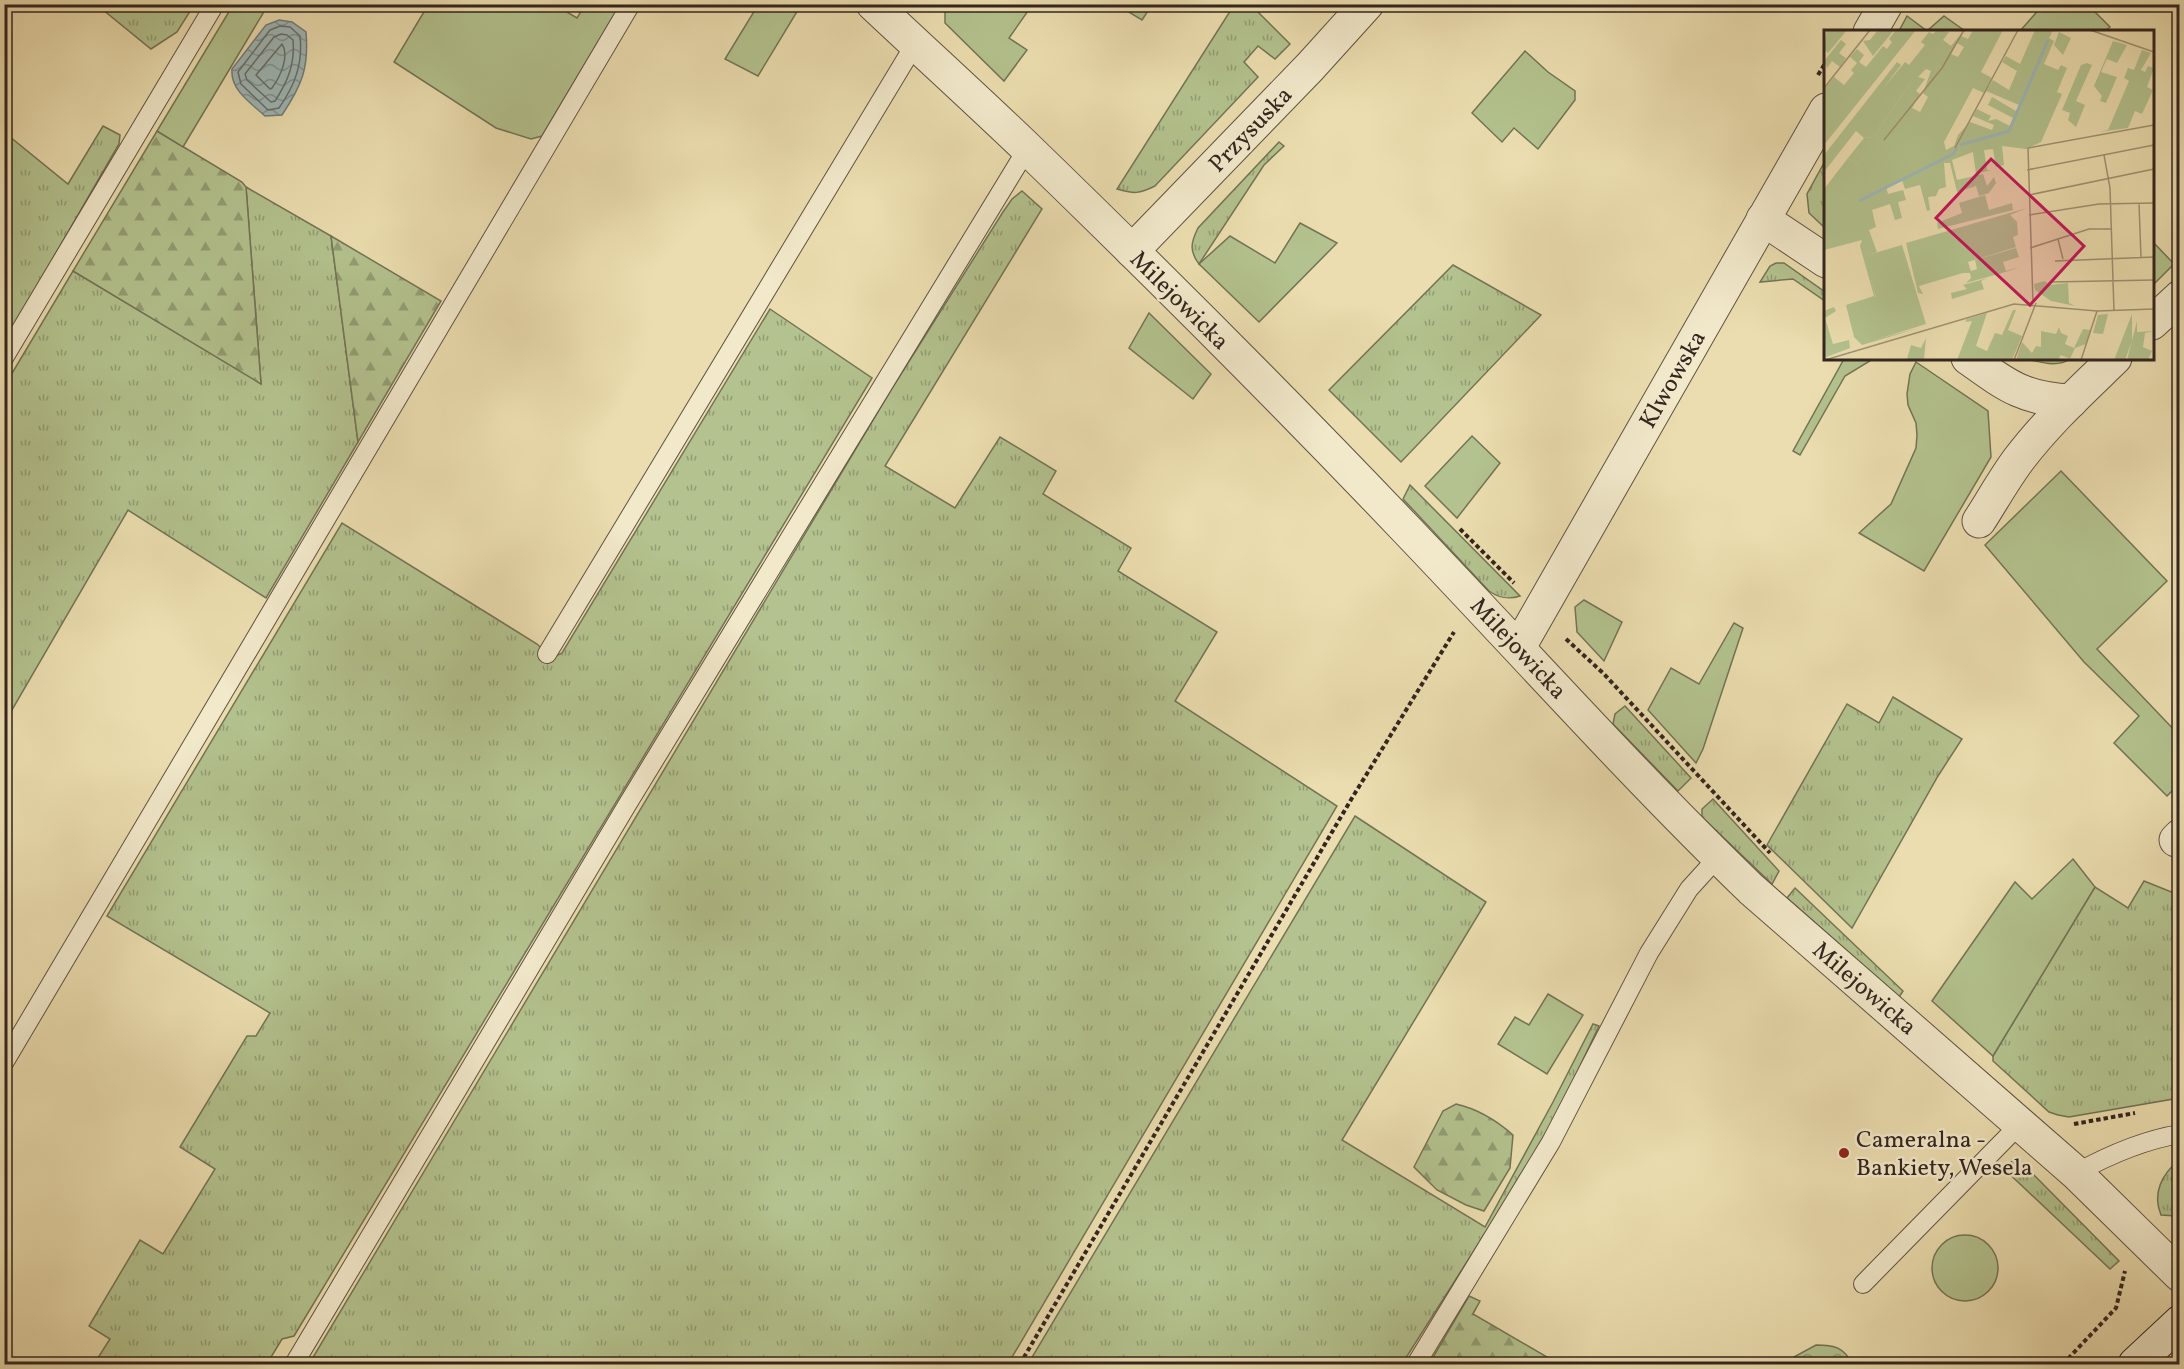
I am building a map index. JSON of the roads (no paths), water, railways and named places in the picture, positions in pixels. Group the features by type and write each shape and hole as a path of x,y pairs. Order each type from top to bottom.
{"street":[{"name":"Przysuska","path":"1132,251 1310,67 1367,4"},
{"path":"1871,30 1886,4"},
{"name":"Milejowicka","path":"878,6 1132,251 1403,526 1519,647 1655,795 1718,857 1768,904 2022,1123 2180,1275"},
{"name":"Klwowska","path":"1519,647 1824,113"},
{"path":"1763,219 1824,260"},
{"path":"2154,321 2180,297"},
{"path":"1971,360 2004,383 2027,395 2047,400 2071,401"},
{"path":"1979,521 2018,460 2071,401 2113,360"},
{"path":"2135,1365 2176,1333"}],"lane":[{"path":"4,358 215,4"},
{"path":"4,1063 631,4"},
{"path":"547,654 915,44"},
{"path":"294,1365 627,805 1027,149"},
{"path":"1416,1365 1551,1142 1649,953 1689,889 1718,857"},
{"path":"1863,1284 2022,1123"},
{"path":"2076,1173 2099,1160 2157,1138 2180,1134"}],"water":[{"path":"279,20 292,22 306,32 305,66 295,94 282,115 265,116 238,90 232,77 232,69 266,25"}],"place":[{"name":"Cameralna - Bankiety, Wesela","path":"1844,1153"}]}
